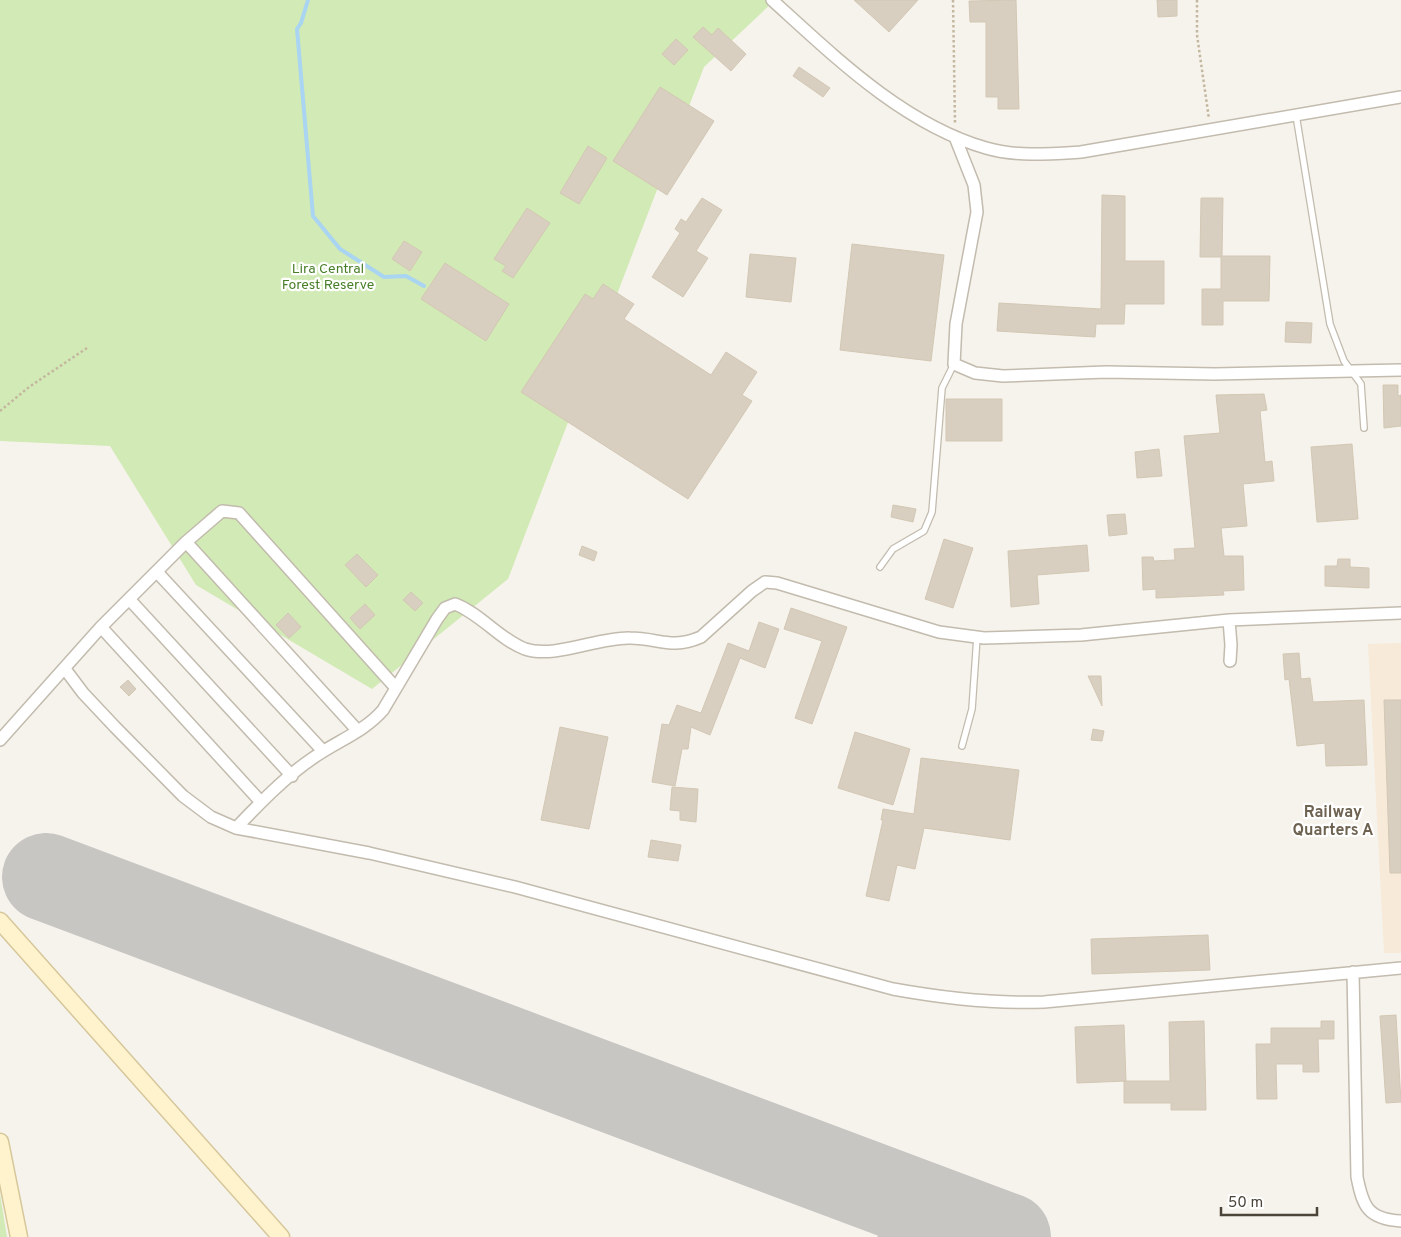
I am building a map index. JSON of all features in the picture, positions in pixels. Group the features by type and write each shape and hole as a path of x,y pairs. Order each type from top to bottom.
{"main road":[{"path":"0,921 281,1237"},
{"path":"0,1142 18,1237"}],"street":[{"path":"772,0 816,40 883,94 939,130 955,137 1005,152 1055,154 1108,148 1211,128 1401,97"},
{"path":"955,137 974,185 977,212 956,324 954,364 975,373 1003,376 1106,372 1187,374 1401,370"},
{"path":"0,740 101,627 186,542 222,511 239,513 396,688"},
{"path":"186,542 358,731"},
{"path":"157,572 322,752"},
{"path":"236,828 261,802 322,752 373,722 396,688 437,619 445,608 455,604 467,608 500,635 523,648 536,652 598,640 630,638 679,644 694,640 701,637 752,591 765,582 776,583 940,632 977,637 1081,635 1229,620 1401,614"},
{"path":"129,599 292,776"},
{"path":"1229,620 1230,661"},
{"path":"101,627 261,802"},
{"path":"65,669 83,693 183,796 211,817 236,828 369,853 515,887 893,990 941,997 1015,1003 1079,1001 1401,968"},
{"path":"1353,972 1357,1177 1361,1198 1368,1210 1387,1220 1401,1221"}],"lane":[{"path":"1296,115 1330,324 1344,361 1361,384 1364,428"},
{"path":"880,567 893,549 924,531 932,512 942,388 954,364"},
{"path":"962,746 972,710 977,637"}],"path":[{"path":"953,0 955,137"},
{"path":"1197,0 1197,35 1211,128"},
{"path":"0,411 29,387 87,348"}],"shaded area":[{"path":"1401,643 1401,953 1384,953 1368,644"}],"green space":[{"name":"Lira Central Forest Reserve","path":"0,0 775,0 704,67 508,579 372,689 196,585 110,446 0,441"},
{"path":"0,1194 7,1237 0,1237"}],"building":[{"path":"854,0 918,0 889,32"},
{"path":"1016,0 1019,109 998,109 998,97 986,97 986,22 970,22 969,1"},
{"path":"1157,0 1177,0 1177,16 1158,17"},
{"path":"703,27 712,35 718,28 746,54 731,71 693,37"},
{"path":"676,39 688,50 674,65 662,54"},
{"path":"799,67 830,88 823,97 793,76"},
{"path":"660,87 714,121 667,195 613,161"},
{"path":"588,146 607,158 579,204 560,193"},
{"path":"1102,195 1125,196 1125,261 1164,261 1164,304 1125,304 1124,324 1096,324 1095,337 997,331 999,303 1101,309"},
{"path":"702,198 722,210 696,251 708,258 683,297 652,277 680,233 675,229 681,219 686,222"},
{"path":"1201,198 1223,198 1222,256 1270,256 1269,301 1223,301 1223,325 1202,325 1202,289 1221,289 1221,257 1200,257"},
{"path":"527,208 550,223 513,278 502,271 506,266 494,259"},
{"path":"404,241 422,252 410,271 392,259"},
{"path":"852,244 944,255 931,361 840,350"},
{"path":"750,254 796,258 791,302 746,297"},
{"path":"445,263 509,304 486,341 421,299"},
{"path":"603,284 634,304 624,319 711,375 726,352 757,372 742,395 752,401 688,499 521,392 585,294 593,299"},
{"path":"1286,322 1312,323 1311,343 1285,342"},
{"path":"1383,385 1398,385 1398,396 1401,395 1401,426 1384,428"},
{"path":"1264,394 1267,410 1260,411 1265,462 1272,461 1274,481 1243,484 1247,526 1221,528 1224,556 1243,556 1244,590 1223,591 1224,595 1156,598 1156,589 1143,590 1142,557 1153,557 1154,561 1175,560 1174,549 1195,548 1184,436 1220,433 1216,395"},
{"path":"946,399 1002,399 1002,441 946,441"},
{"path":"1352,444 1358,519 1317,522 1311,447"},
{"path":"1159,449 1162,476 1137,478 1135,452"},
{"path":"893,505 916,509 913,522 891,517"},
{"path":"1125,514 1127,534 1109,536 1107,515"},
{"path":"944,539 973,548 953,608 925,599"},
{"path":"1087,545 1089,571 1037,575 1039,604 1011,607 1008,551"},
{"path":"582,546 597,552 594,561 579,555"},
{"path":"357,554 378,575 366,587 345,565"},
{"path":"1338,559 1350,559 1350,567 1369,568 1369,588 1325,586 1325,566 1337,566"},
{"path":"411,592 423,603 415,611 403,600"},
{"path":"365,604 375,615 360,629 350,618"},
{"path":"791,608 847,627 812,724 795,718 822,641 784,629"},
{"path":"288,613 301,627 289,638 276,625"},
{"path":"759,622 779,629 765,668 740,658 710,735 691,727 688,749 682,749 675,786 652,782 662,724 669,725 677,705 701,713 728,643 749,651"},
{"path":"1299,653 1301,679 1310,678 1313,702 1364,700 1367,765 1326,766 1325,743 1297,746 1289,679 1285,680 1283,654"},
{"path":"1088,676 1101,676 1102,706"},
{"path":"128,680 136,689 129,696 120,687"},
{"path":"1384,700 1401,700 1401,873 1390,873"},
{"path":"560,727 608,737 589,829 541,820"},
{"path":"1093,729 1104,731 1102,741 1091,740"},
{"path":"855,732 910,749 893,805 838,788"},
{"path":"921,758 1019,770 1010,840 924,828 915,869 897,865 889,901 866,896 883,820 881,820 883,809 914,814"},
{"path":"672,787 698,789 696,822 680,820 680,811 670,810"},
{"path":"651,840 681,845 678,861 648,857"},
{"path":"1208,935 1210,970 1092,974 1091,939"},
{"path":"1396,1015 1401,1102 1386,1103 1380,1016"},
{"path":"1204,1021 1206,1110 1171,1110 1171,1103 1124,1103 1124,1081 1170,1081 1169,1022"},
{"path":"1321,1021 1334,1021 1334,1039 1318,1039 1319,1072 1303,1072 1303,1064 1276,1064 1277,1099 1257,1099 1256,1044 1271,1044 1271,1028 1321,1028"},
{"path":"1124,1025 1126,1081 1077,1083 1075,1027"}],"waterway":[{"path":"308,0 301,23 297,29 313,216 340,249 384,277 406,276 424,286"}],"taxiway":[{"path":"895,1237 908,1200"}],"runway":[{"path":"46,877 1007,1237"}],"district":[{"name":"Railway Quarters A","path":"1333,820"}]}
